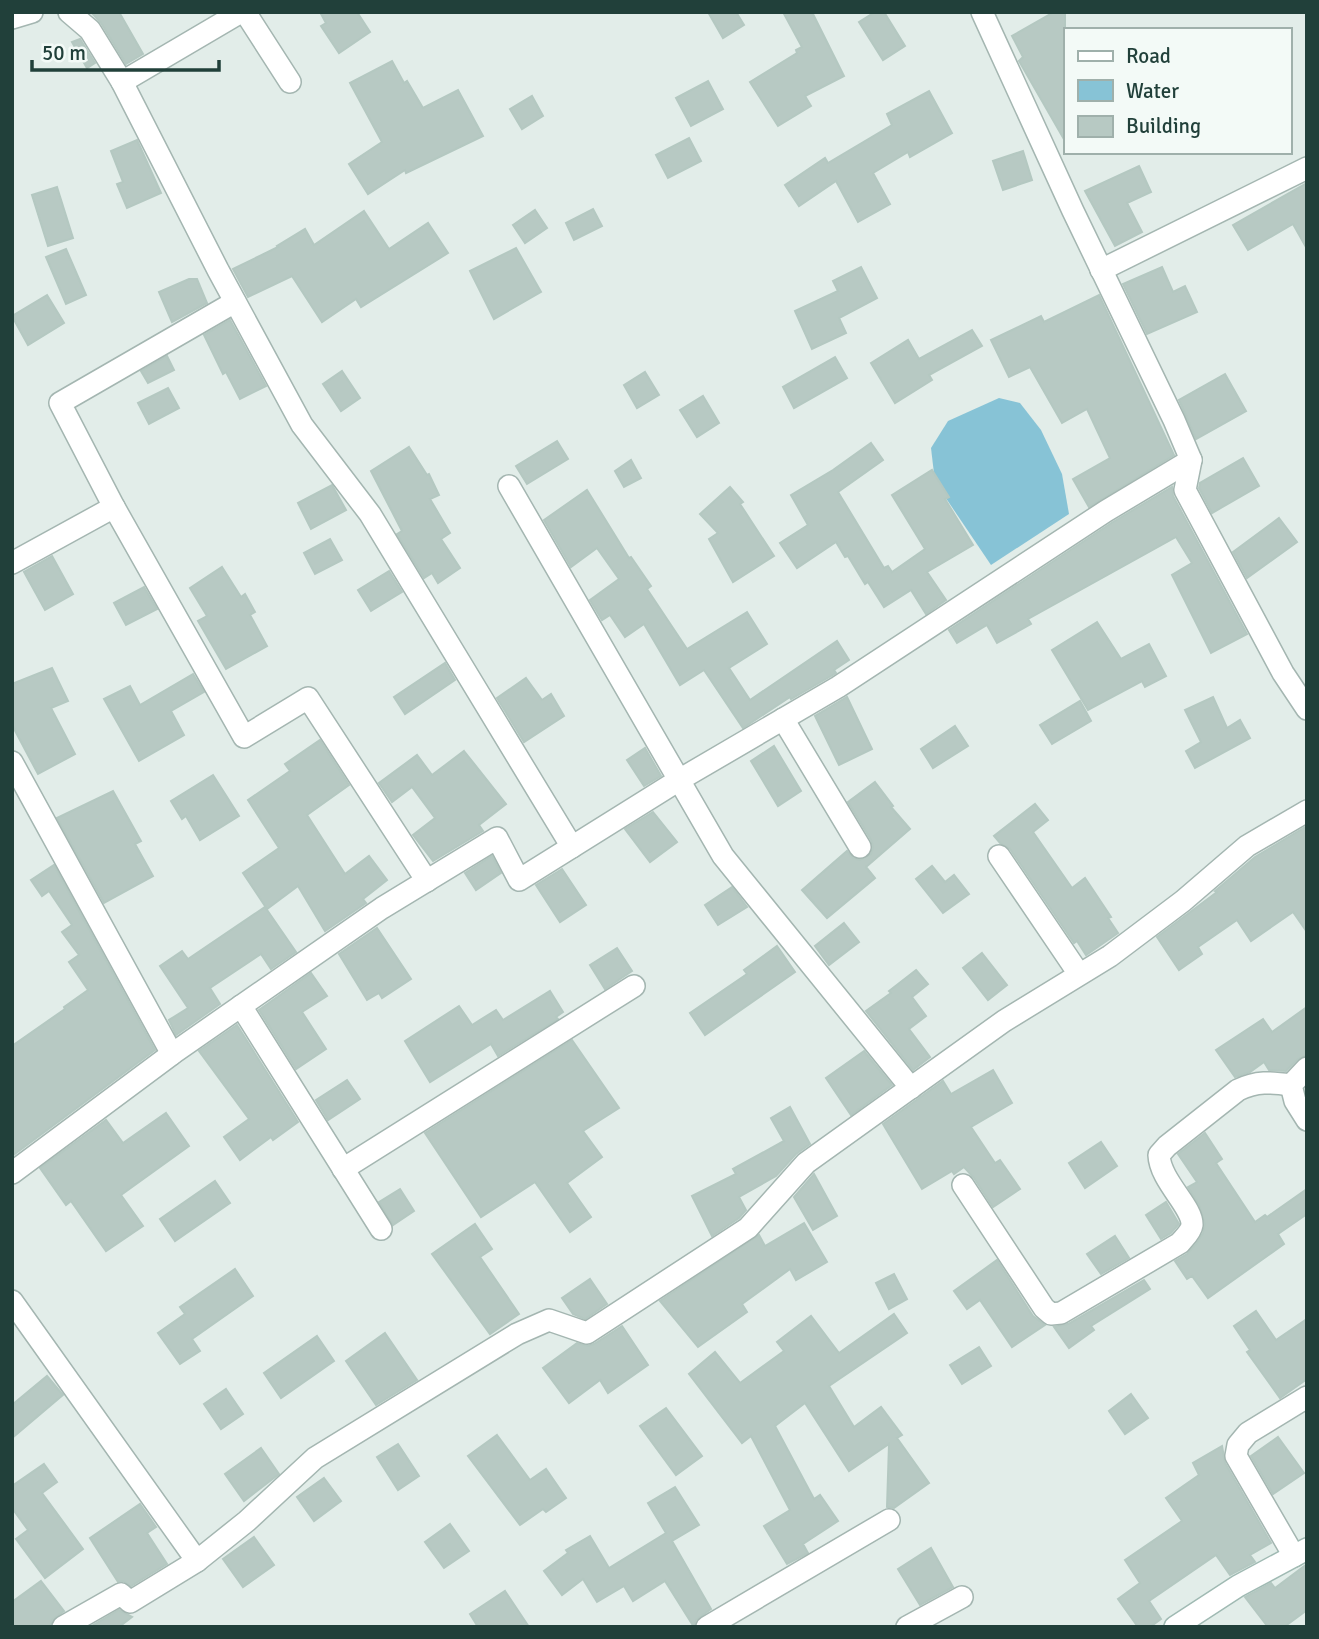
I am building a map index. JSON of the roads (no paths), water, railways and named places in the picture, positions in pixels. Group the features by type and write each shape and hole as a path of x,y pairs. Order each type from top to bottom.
{"street":[{"path":"12,18 32,12"},
{"path":"69,12 90,30 122,82 235,302 302,425 370,514 572,847"},
{"path":"982,12 1191,460 1185,490 1283,673 1307,709"},
{"path":"122,82 240,13 290,82"},
{"path":"1101,270 1307,168"},
{"path":"235,302 60,403 114,507 244,737 308,698 427,881"},
{"path":"12,1173 172,1054 382,908 497,838 519,880 679,780 838,687 1106,511 1191,460"},
{"path":"509,486 723,856 911,1088"},
{"path":"12,564 114,507"},
{"path":"783,719 860,847"},
{"path":"12,762 172,1054"},
{"path":"63,1627 121,1594 130,1602 197,1561 247,1521 315,1458 517,1335 549,1321 587,1333 738,1235 748,1228 806,1163 1004,1021 1110,956 1184,901 1247,846 1307,811"},
{"path":"999,856 1079,974"},
{"path":"343,1169 634,986"},
{"path":"241,1006 381,1229"},
{"path":"1291,1085 1307,1068"},
{"path":"963,1185 1044,1308 1051,1314 1061,1313 1180,1243 1188,1233 1192,1225 1188,1213 1159,1163 1159,1156 1167,1146 1238,1090 1263,1081 1291,1085"},
{"path":"1291,1085 1295,1101 1307,1120"},
{"path":"12,1301 197,1561"},
{"path":"1175,1627 1238,1586 1301,1553 1236,1456 1238,1445 1248,1433 1307,1397"},
{"path":"707,1627 889,1520"},
{"path":"907,1627 962,1597"}],"water":[{"path":"999,398 1020,403 1041,430 1062,474 1069,514 991,565 935,482 931,448 948,421"}]}
